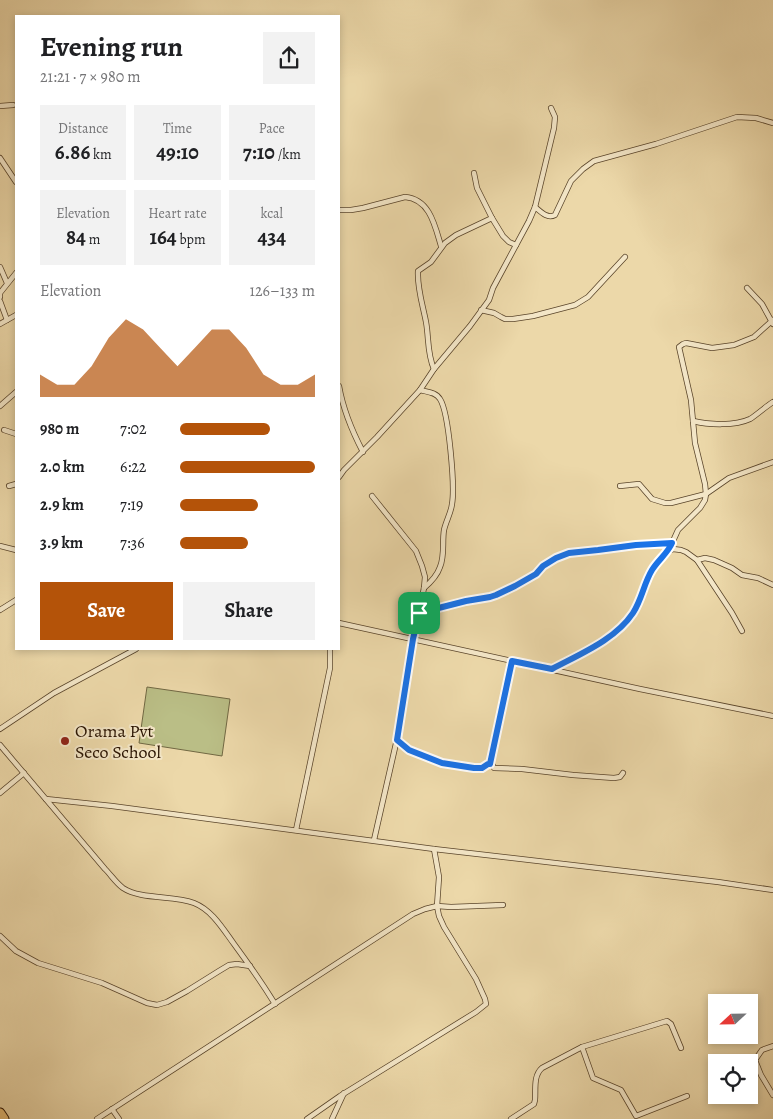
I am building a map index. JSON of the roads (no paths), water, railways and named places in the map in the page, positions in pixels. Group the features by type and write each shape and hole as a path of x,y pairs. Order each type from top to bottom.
{"highway":[{"path":"0,1113 4,1119"}],"street":[{"path":"0,106 13,105"},
{"path":"340,476 420,390 434,369 489,300 493,288 535,207 554,128 555,117 551,108"},
{"path":"535,207 548,216 555,215 571,181 589,164 600,159 662,142 738,117 756,118 773,123"},
{"path":"0,158 15,180"},
{"path":"474,173 477,188 492,218 506,239 516,245"},
{"path":"340,210 351,210 405,197 410,198 420,202 428,210 441,246"},
{"path":"434,369 429,355 428,332 418,273 432,260 441,246 456,235 492,218"},
{"path":"481,310 494,313 505,319 513,319 533,316 575,304 588,297 625,257"},
{"path":"0,267 7,283"},
{"path":"0,296 0,293 15,274"},
{"path":"669,550 678,530 700,508 706,494 696,443 691,400 679,349 680,346 686,343 712,348 734,345 754,337 772,321 762,304 747,288"},
{"path":"0,301 7,320"},
{"path":"0,324 15,316"},
{"path":"340,390 352,430 363,452"},
{"path":"420,390 437,395 442,401 446,419 453,486 452,503 444,531 442,561 437,575 424,588"},
{"path":"0,406 15,393"},
{"path":"693,421 702,423 741,423 773,402"},
{"path":"4,430 15,434"},
{"path":"620,486 639,484 652,499 665,503 706,494 729,478 773,462"},
{"path":"9,486 15,484"},
{"path":"372,496 416,552 424,571 424,588 413,639 397,740 374,840"},
{"path":"419,613 496,595 536,574 543,566 556,558 569,553 672,543"},
{"path":"0,546 15,550"},
{"path":"552,669 604,640 624,624 640,601 652,570 664,553 669,550 681,550 697,560 742,631"},
{"path":"697,560 705,558 714,560 742,574 772,583"},
{"path":"0,610 15,601"},
{"path":"340,623 773,716"},
{"path":"0,729 54,693 134,650"},
{"path":"296,830 330,668 330,650"},
{"path":"490,764 512,661"},
{"path":"397,740 409,750 442,763 474,768 482,768 490,764"},
{"path":"0,745 123,888 140,894 185,900 204,908 218,922 275,1004"},
{"path":"490,764 494,768 522,769 605,778 620,778 624,773"},
{"path":"0,793 24,773"},
{"path":"46,799 773,890"},
{"path":"306,1119 486,1004 476,979 439,916 437,906 439,877 434,849"},
{"path":"97,1119 413,914 425,908 437,906 503,905"},
{"path":"0,936 16,951 38,963 93,980 154,1005 173,999 230,965 250,966"},
{"path":"511,1119 534,1104 536,1075 539,1071 582,1047 667,1021 681,1048"},
{"path":"773,1046 762,1050 755,1060 773,1095"},
{"path":"582,1047 593,1078 621,1090 637,1118 687,1096"},
{"path":"332,1119 344,1093"},
{"path":"112,1109 119,1119"}],"place":[{"name":"Orama Pvt Seco School","path":"65,741"}]}
